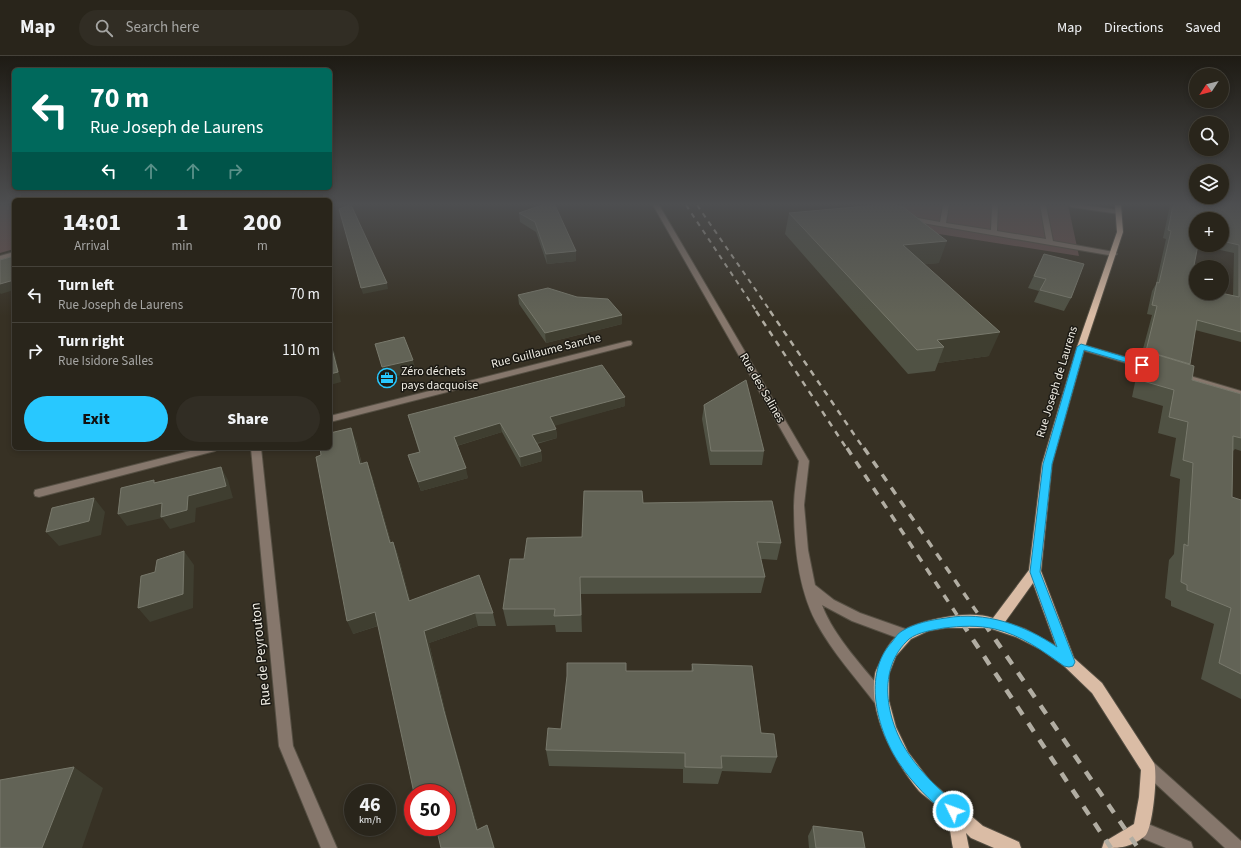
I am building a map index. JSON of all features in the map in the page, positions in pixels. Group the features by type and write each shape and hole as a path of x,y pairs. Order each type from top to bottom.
{"main road":[{"name":"Rue Joseph de Laurens","path":"1069,662 1035,572 1047,464 1081,347 1117,242"},
{"path":"996,624 1035,572"},
{"path":"1013,848 977,832 925,786 903,757 889,729 882,701 882,674 890,652 906,635 926,626 945,622 982,622 996,624 1045,645 1069,662 1097,688 1150,768 1147,798 1141,829 1110,848"},
{"path":"953,811 961,848"}],"street":[{"name":"Rue des Salines","path":"678,242 804,461 798,505 802,550 809,587 821,619 838,644 882,701"},
{"path":"1050,242 1114,254"},
{"path":"0,258 12,255"},
{"name":"Rue Guillaume Sanche","path":"332,418 628,343"},
{"path":"1081,347 1159,370"},
{"path":"1174,374 1241,394"},
{"path":"39,493 207,450"},
{"name":"Rue de Peyrouton","path":"256,450 286,746 329,848"},
{"path":"809,587 830,604 856,617 906,635"},
{"path":"1150,768 1237,848"},
{"path":"1141,829 1185,848"}],"shaded area":[{"path":"0,242 12,242 12,250 0,253"},
{"path":"990,242 1076,242 1079,256"}],"building":[{"path":"348,242 368,242 387,283 361,288"},
{"path":"542,242 572,242 576,251 546,254"},
{"path":"816,242 936,242 903,245 1000,332 937,340 944,347 917,350"},
{"path":"1168,242 1189,242 1189,252 1197,252 1195,260 1189,260 1189,300 1229,300 1229,295 1239,297 1239,245 1229,242 1241,242 1241,332 1197,320 1190,364 1146,351 1157,306 1152,305 1157,282 1159,283"},
{"path":"1044,254 1084,264 1071,298 1040,290 1046,279 1034,276"},
{"path":"12,257 12,281 0,284 0,260"},
{"path":"548,288 577,297 608,299 622,315 545,333 518,295"},
{"path":"404,337 413,360 382,367 375,344"},
{"path":"332,349 338,372 332,374"},
{"path":"1148,352 1194,366 1192,380 1241,394 1241,438 1233,436 1232,497 1241,500 1241,674 1219,663 1231,608 1187,590 1187,585 1181,582 1184,544 1188,546 1193,463 1183,460 1188,422 1169,417 1174,390 1143,381"},
{"path":"602,365 625,397 550,417 556,429 532,435 541,451 520,457 500,423 454,437 466,468 418,482 408,455 420,452 408,415"},
{"path":"746,380 764,451 711,451 704,405"},
{"path":"351,428 360,464 367,462 390,543 393,542 409,601 479,575 493,613 475,613 424,631 444,711 477,830 487,825 494,848 441,848 438,836 456,836 456,784 412,784 375,612 347,621 316,457 321,455 320,450 332,450 332,433"},
{"path":"221,467 226,486 188,496 187,510 161,517 162,503 118,514 121,488 154,480 154,483"},
{"path":"584,491 642,491 643,503 772,501 781,543 757,542 765,577 580,577 581,615 554,616 555,609 503,609 510,559 524,559 527,538 582,537"},
{"path":"94,498 89,521 46,532 52,508"},
{"path":"184,551 183,594 138,608 141,576 155,572 157,560"},
{"path":"567,663 626,663 626,671 693,671 692,664 752,666 761,733 774,734 777,757 721,756 722,768 685,767 685,753 546,750 548,728 561,729"},
{"path":"74,767 42,848 0,848 0,780"},
{"path":"813,826 862,832 865,848 816,848"}],"railway":[{"path":"711,242 757,312"},
{"path":"723,242 771,312"},
{"path":"756,311 847,449"},
{"path":"770,311 864,449"},
{"path":"847,448 963,624"},
{"path":"864,448 985,624"},
{"path":"962,623 1111,848"},
{"path":"984,623 1138,848"}],"place":[{"name":"Zéro déchets pays dacquoise","path":"387,378"}],"route":[{"path":"953,811 925,786 903,757 889,729 882,701 882,674 890,652 906,635 926,626 945,622 989,622 1020,633 1045,645 1069,662 1035,572 1047,464 1081,347 1142,365"}]}
